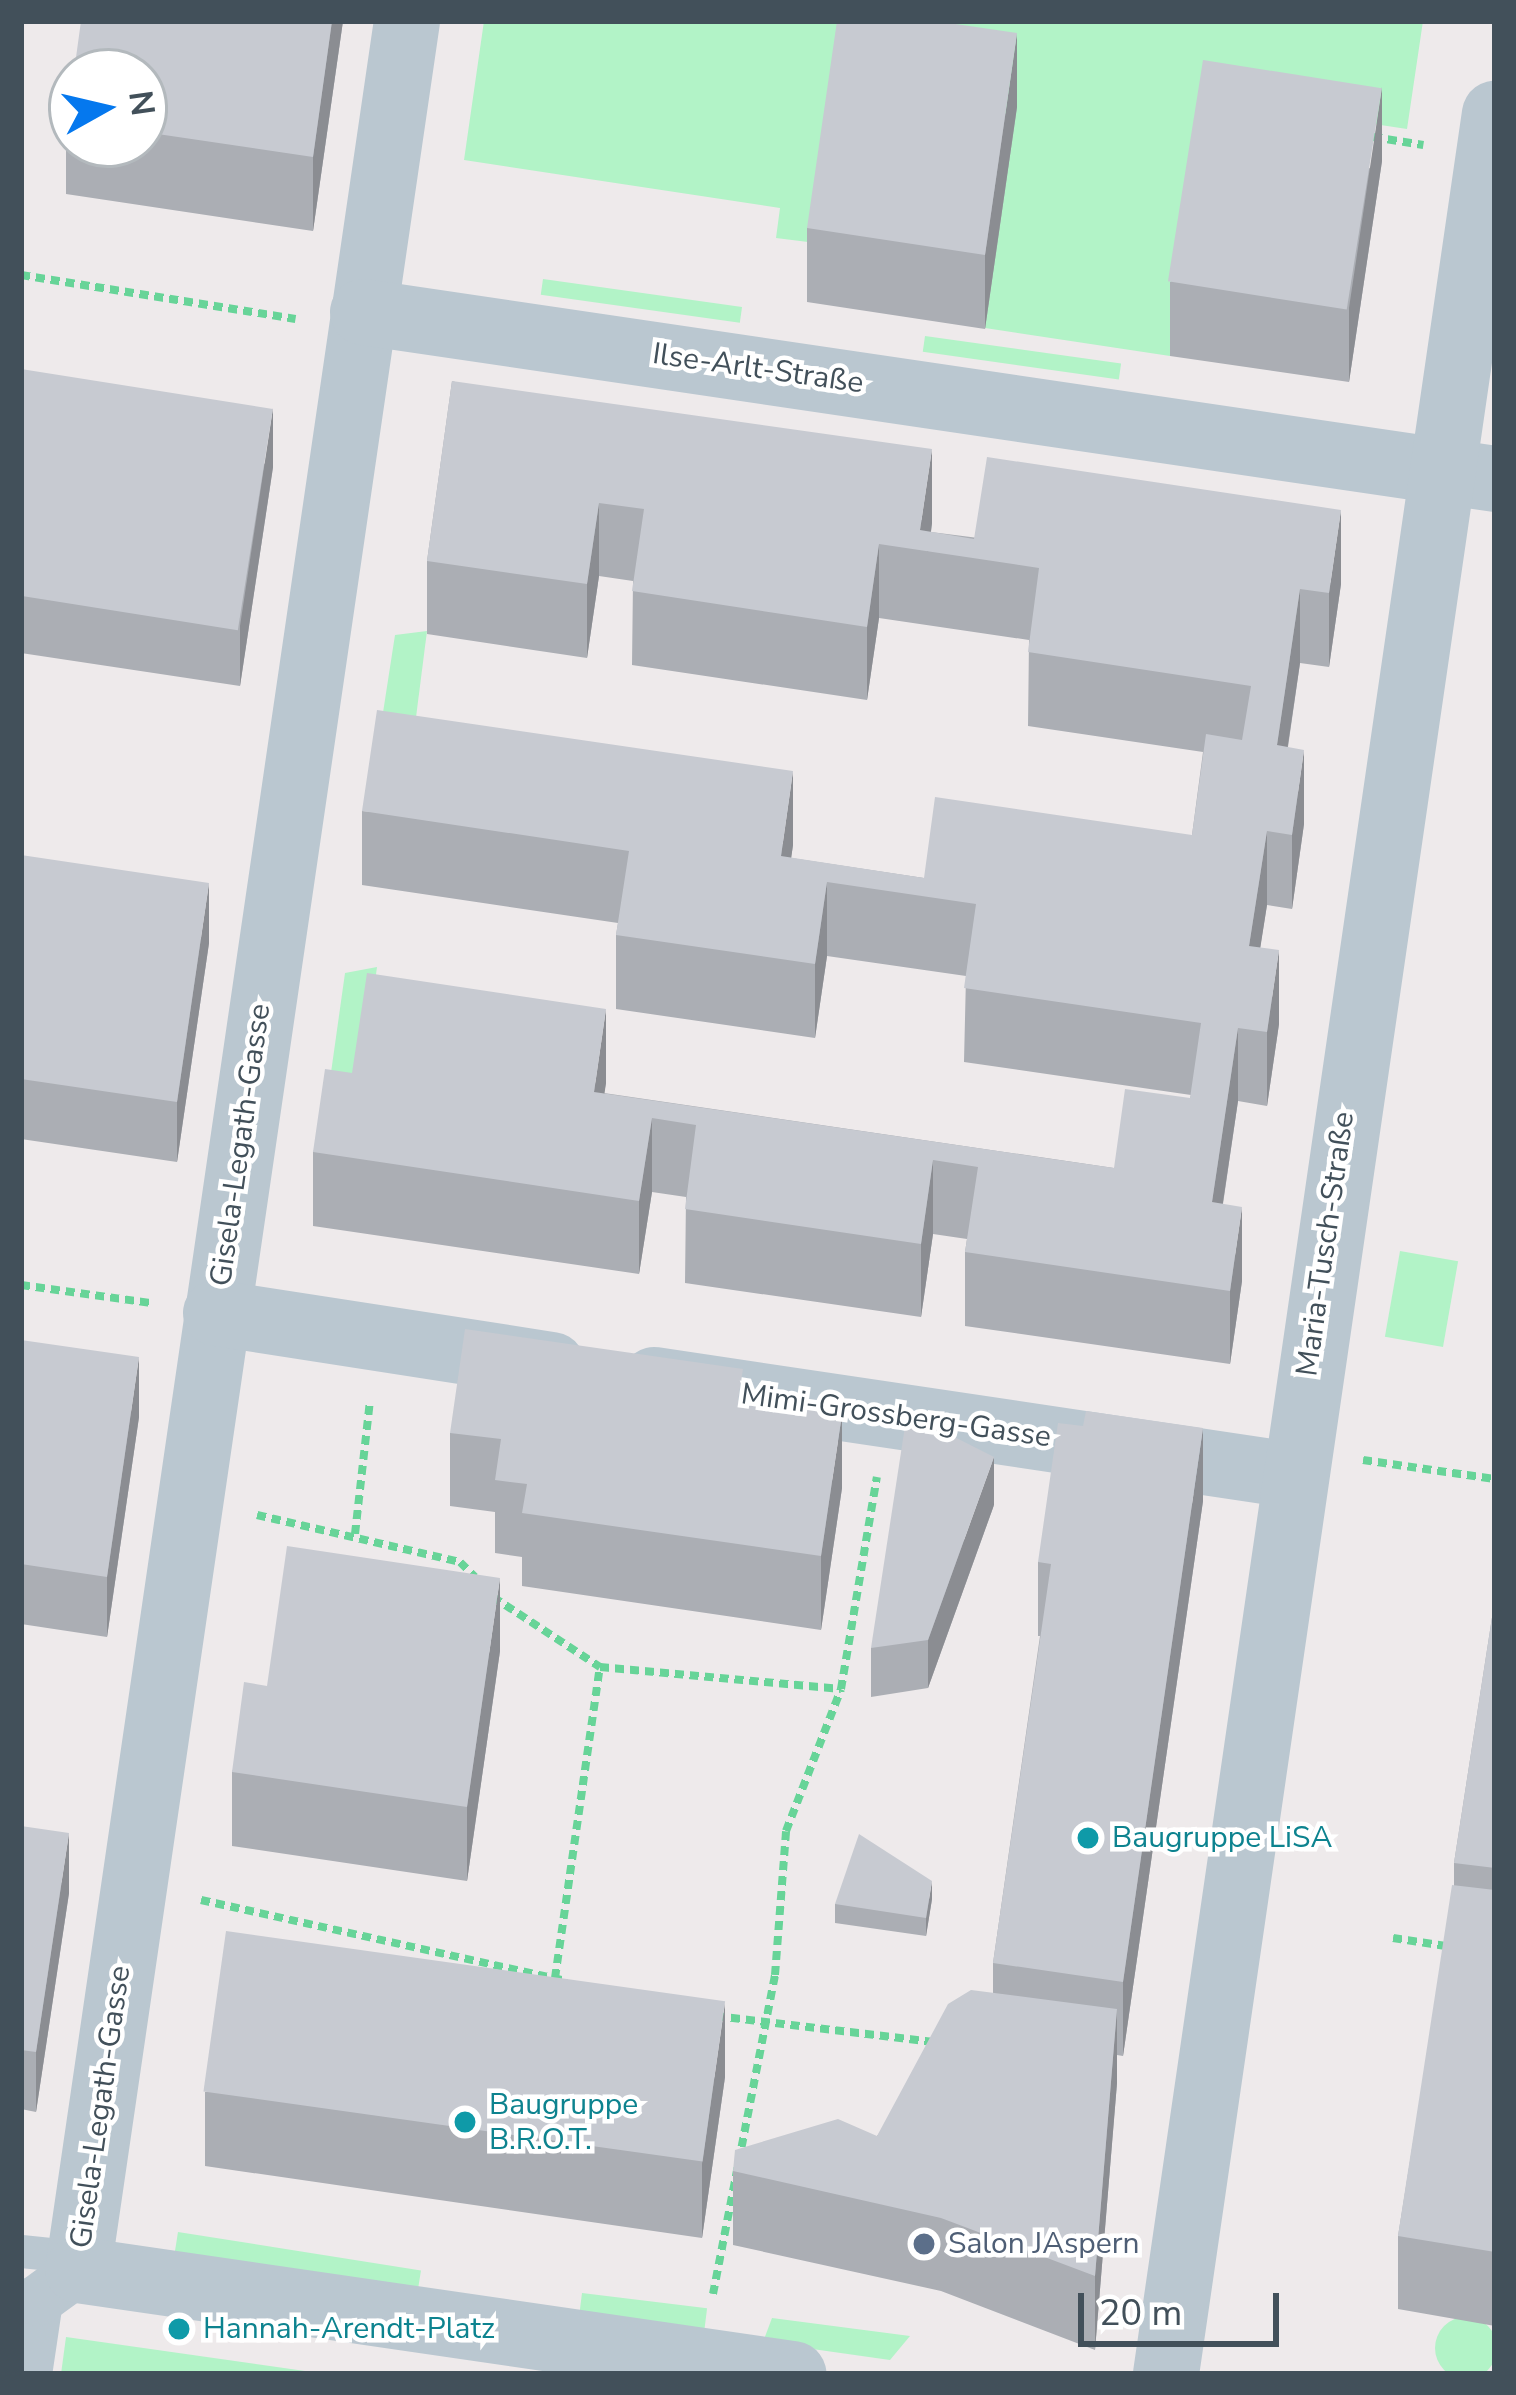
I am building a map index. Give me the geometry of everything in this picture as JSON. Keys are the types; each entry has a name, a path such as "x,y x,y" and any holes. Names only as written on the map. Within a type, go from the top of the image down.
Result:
{"street":[{"name":"Gisela-Legath-Gasse","path":"59,2259 189,1309 364,312 407,21"},
{"name":"Maria-Tusch-Straße","path":"1166,2374 1294,1463 1468,476 1495,114"},
{"name":"Ilse-Arlt-Straße","path":"364,312 1468,476"},
{"name":"Mimi-Grossberg-Gasse","path":"189,1309 1294,1463"},
{"path":"26,2374 37,2300 59,2259 793,2374"}],"path":[{"path":"1348,134 1430,146"},
{"path":"21,275 299,320 364,312"},
{"path":"21,1285 189,1309"},
{"path":"355,1534 373,1376"},
{"path":"1294,1463 1495,1479"},
{"path":"711,2306 760,2026 786,1831 841,1689 878,1468"},
{"path":"257,1516 355,1534 460,1562 512,1616 600,1666 841,1689"},
{"path":"555,1978 600,1666"},
{"path":"198,1899 578,1984"},
{"path":"1393,1938 1477,1951"},
{"path":"692,2010 760,2026 955,2044"}],"green space":[{"path":"484,21 1423,21 1407,129 1208,99 1170,356 985,328 816,243 776,238 780,208 464,160"},
{"path":"543,279 742,307 740,323 541,295"},
{"path":"925,336 1121,364 1119,379 923,352"},
{"path":"427,631 414,733 382,719 395,635"},
{"path":"377,967 357,1115 327,1101 345,973"},
{"path":"1400,1251 1458,1261 1443,1347 1385,1337"},
{"path":"178,2232 421,2270 417,2295 174,2257"},
{"path":"582,2293 707,2308 704,2331 579,2316"},
{"path":"1466,2317 1488,2326 1497,2348 1488,2370 1466,2379 1444,2370 1435,2348 1444,2326"},
{"path":"772,2318 910,2336 890,2360 763,2342"},
{"path":"66,2337 326,2374 61,2374"}],"building":[{"path":"81,21 332,21 313,157 168,136 168,48 77,48"},
{"path":"837,21 935,21 1017,33 985,255 807,228"},
{"path":"1203,60 1382,88 1347,310 1168,281"},
{"path":"21,369 273,409 238,630 21,596"},
{"path":"452,381 932,449 920,530 974,539 987,457 1341,510 1329,593 1300,589 1277,745 1304,750 1292,835 1267,831 1249,946 1279,950 1267,1032 1238,1028 1212,1202 1242,1207 1230,1291 965,1252 978,1167 933,1160 921,1244 685,1209 696,1125 652,1118 639,1201 313,1152 325,1069 352,1073 367,973 606,1009 594,1092 1114,1168 1125,1089 1190,1098 1201,1023 964,988 976,904 827,882 815,964 616,935 629,851 362,811 377,710 793,771 781,856 924,878 935,797 1192,835 1206,734 1242,740 1251,686 1028,652 1039,568 879,544 867,627 632,591 644,509 599,503 587,584 427,561"},
{"path":"21,855 209,883 177,1102 21,1079"},
{"path":"465,1329 743,1369 738,1400 842,1414 821,1556 522,1513 527,1484 495,1480 501,1439 450,1433"},
{"path":"21,1340 139,1357 107,1577 21,1564"},
{"name":"Baugruppe LiSA","path":"1086,1411 1203,1428 1123,1982 993,1963 1051,1564 1038,1562 1058,1423 1083,1426"},
{"path":"907,1413 994,1457 928,1640 871,1648"},
{"path":"287,1546 500,1578 467,1807 232,1772 244,1682 267,1686"},
{"path":"1495,1598 1495,1868 1454,1863"},
{"path":"21,1826 69,1833 36,2052 21,2050"},
{"path":"859,1834 932,1881 926,1918 835,1904"},
{"path":"1452,1885 1495,1890 1495,2252 1398,2236"},
{"path":"226,1931 725,2001 703,2162 203,2091"},
{"path":"971,1990 1117,2009 1095,2276 941,2218 733,2171 735,2150 838,2119 877,2136 948,2004"}],"place":[{"name":"Baugruppe LiSA","path":"1088,1838"},
{"name":"Baugruppe B.R.O.T.","path":"465,2122"},
{"name":"Salon JAspern","path":"924,2244"},
{"name":"Hannah-Arendt-Platz","path":"179,2329"}]}
